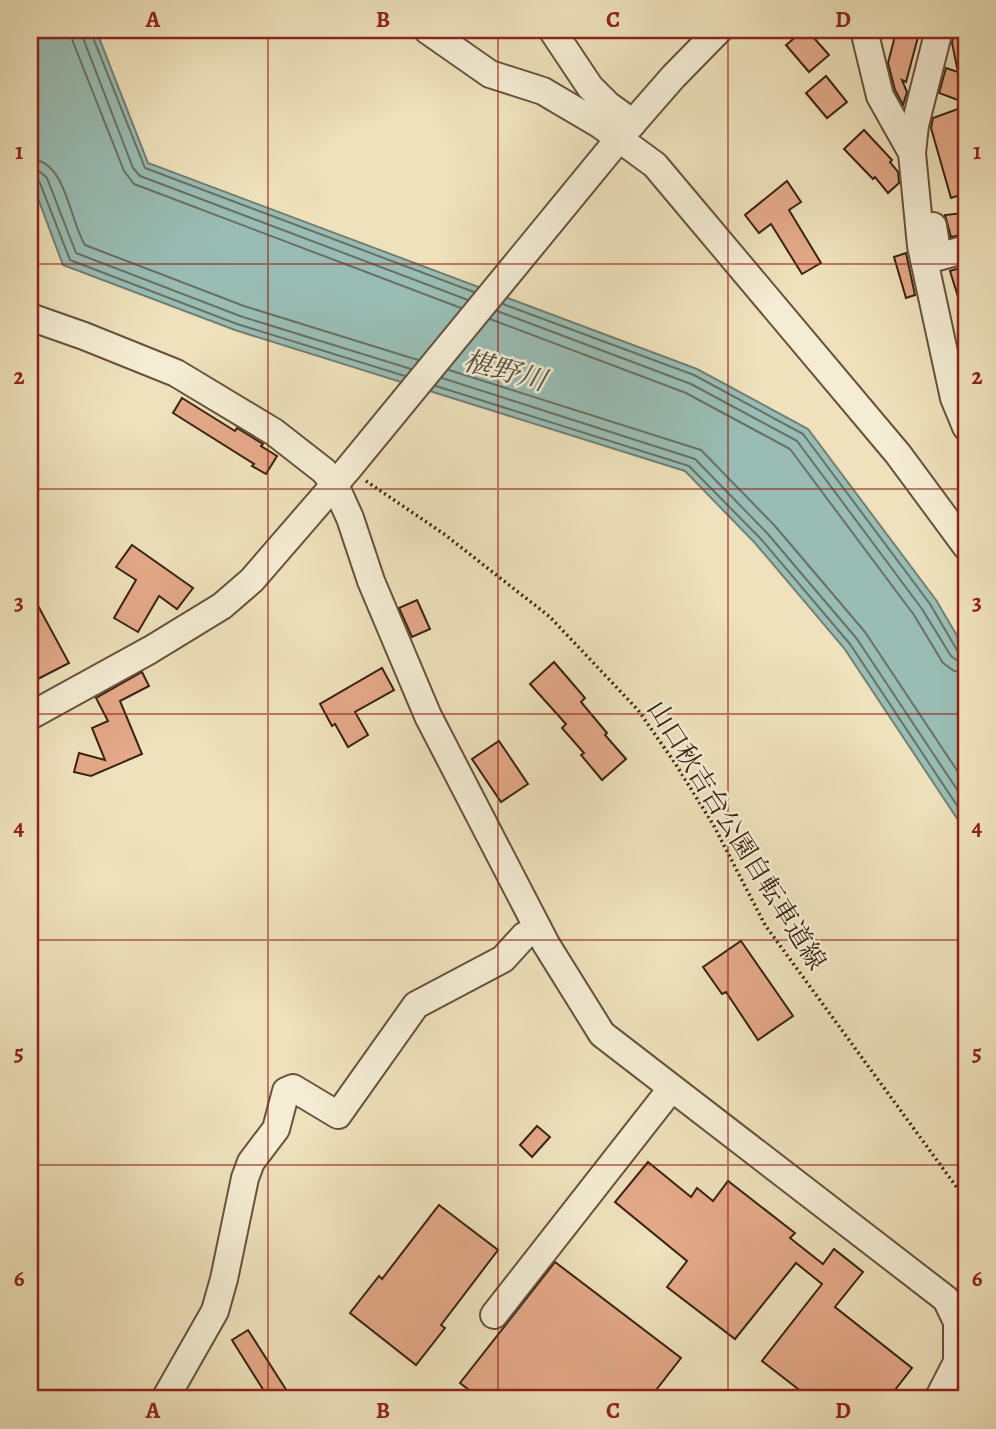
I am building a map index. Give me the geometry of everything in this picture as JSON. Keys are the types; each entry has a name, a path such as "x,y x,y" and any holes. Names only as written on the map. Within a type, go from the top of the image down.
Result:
{"street":[{"path":"427,30 490,74 542,91 599,124 654,165 898,454 966,546"},
{"path":"552,30 590,87 608,105 618,140"},
{"path":"30,716 150,650 222,606 252,580 341,477 618,140 719,30"},
{"path":"864,30 880,96 912,153"},
{"path":"939,30 915,125 912,153 921,246 954,398 966,427"},
{"path":"912,153 922,150 928,166 930,209 948,304"},
{"path":"939,257 966,249"},
{"path":"30,317 176,373 274,432 324,471 341,477"},
{"path":"341,477 350,518 371,581 428,716 542,936 602,1034 946,1298 957,1322 957,1362 938,1399"},
{"path":"165,1399 215,1311 245,1178 251,1162 276,1129 286,1091 293,1088 338,1115 416,1006 503,960 524,936 542,936"},
{"path":"494,1315 671,1089"}],"path":[{"name":"山口秋吉台公園自転車道線","path":"341,477 444,534 550,617 638,710 714,826 765,925 966,1200"}],"water":[{"name":"椹野川","path":"30,30 96,30 148,163 697,369 808,429 936,600 966,651 966,832 844,648 755,543 685,471 235,330 63,265 30,177"}],"building":[{"path":"807,30 829,55 809,72 786,45"},
{"path":"954,30 966,30 966,103 939,93 946,68 958,72 952,43"},
{"path":"896,32 918,37 906,82 902,80 907,92 903,105 895,90 888,63"},
{"path":"826,76 847,102 827,118 806,93"},
{"path":"966,106 966,193 951,198 931,128 933,118"},
{"path":"864,130 892,160 890,162 898,172 899,183 888,193 875,177 873,179 844,149"},
{"path":"787,181 801,202 789,210 821,263 802,274 771,224 759,233 745,215"},
{"path":"963,213 966,234 951,237 945,215"},
{"path":"906,253 915,295 906,298 894,257"},
{"path":"966,266 966,313 963,313 950,271"},
{"path":"182,398 235,431 237,428 277,456 266,474 173,413"},
{"path":"132,545 193,588 177,609 159,596 138,632 114,618 136,580 116,567"},
{"path":"30,591 69,663 30,683"},
{"path":"417,600 430,629 412,637 399,608"},
{"path":"554,662 585,698 581,702 626,759 602,780 581,755 584,753 562,728 566,724 530,684"},
{"path":"382,668 394,690 355,712 368,735 348,747 320,704"},
{"path":"142,672 149,686 120,701 142,754 91,776 74,772 79,753 105,760 92,728 108,721 96,698"},
{"path":"499,741 528,784 501,802 472,759"},
{"path":"741,941 793,1016 758,1040 726,992 722,994 703,967"},
{"path":"537,1126 550,1137 532,1157 520,1145"},
{"path":"648,1162 691,1197 697,1188 713,1201 728,1181 795,1233 790,1238 823,1264 834,1249 863,1272 835,1307 912,1368 888,1399 811,1399 762,1361 822,1284 796,1263 735,1339 667,1287 687,1261 615,1202"},
{"path":"439,1205 498,1250 441,1325 445,1328 416,1365 350,1313 379,1276 382,1279"},
{"path":"555,1262 681,1358 649,1399 481,1399 460,1383"},
{"path":"248,1330 292,1399 269,1399 232,1340"}]}
